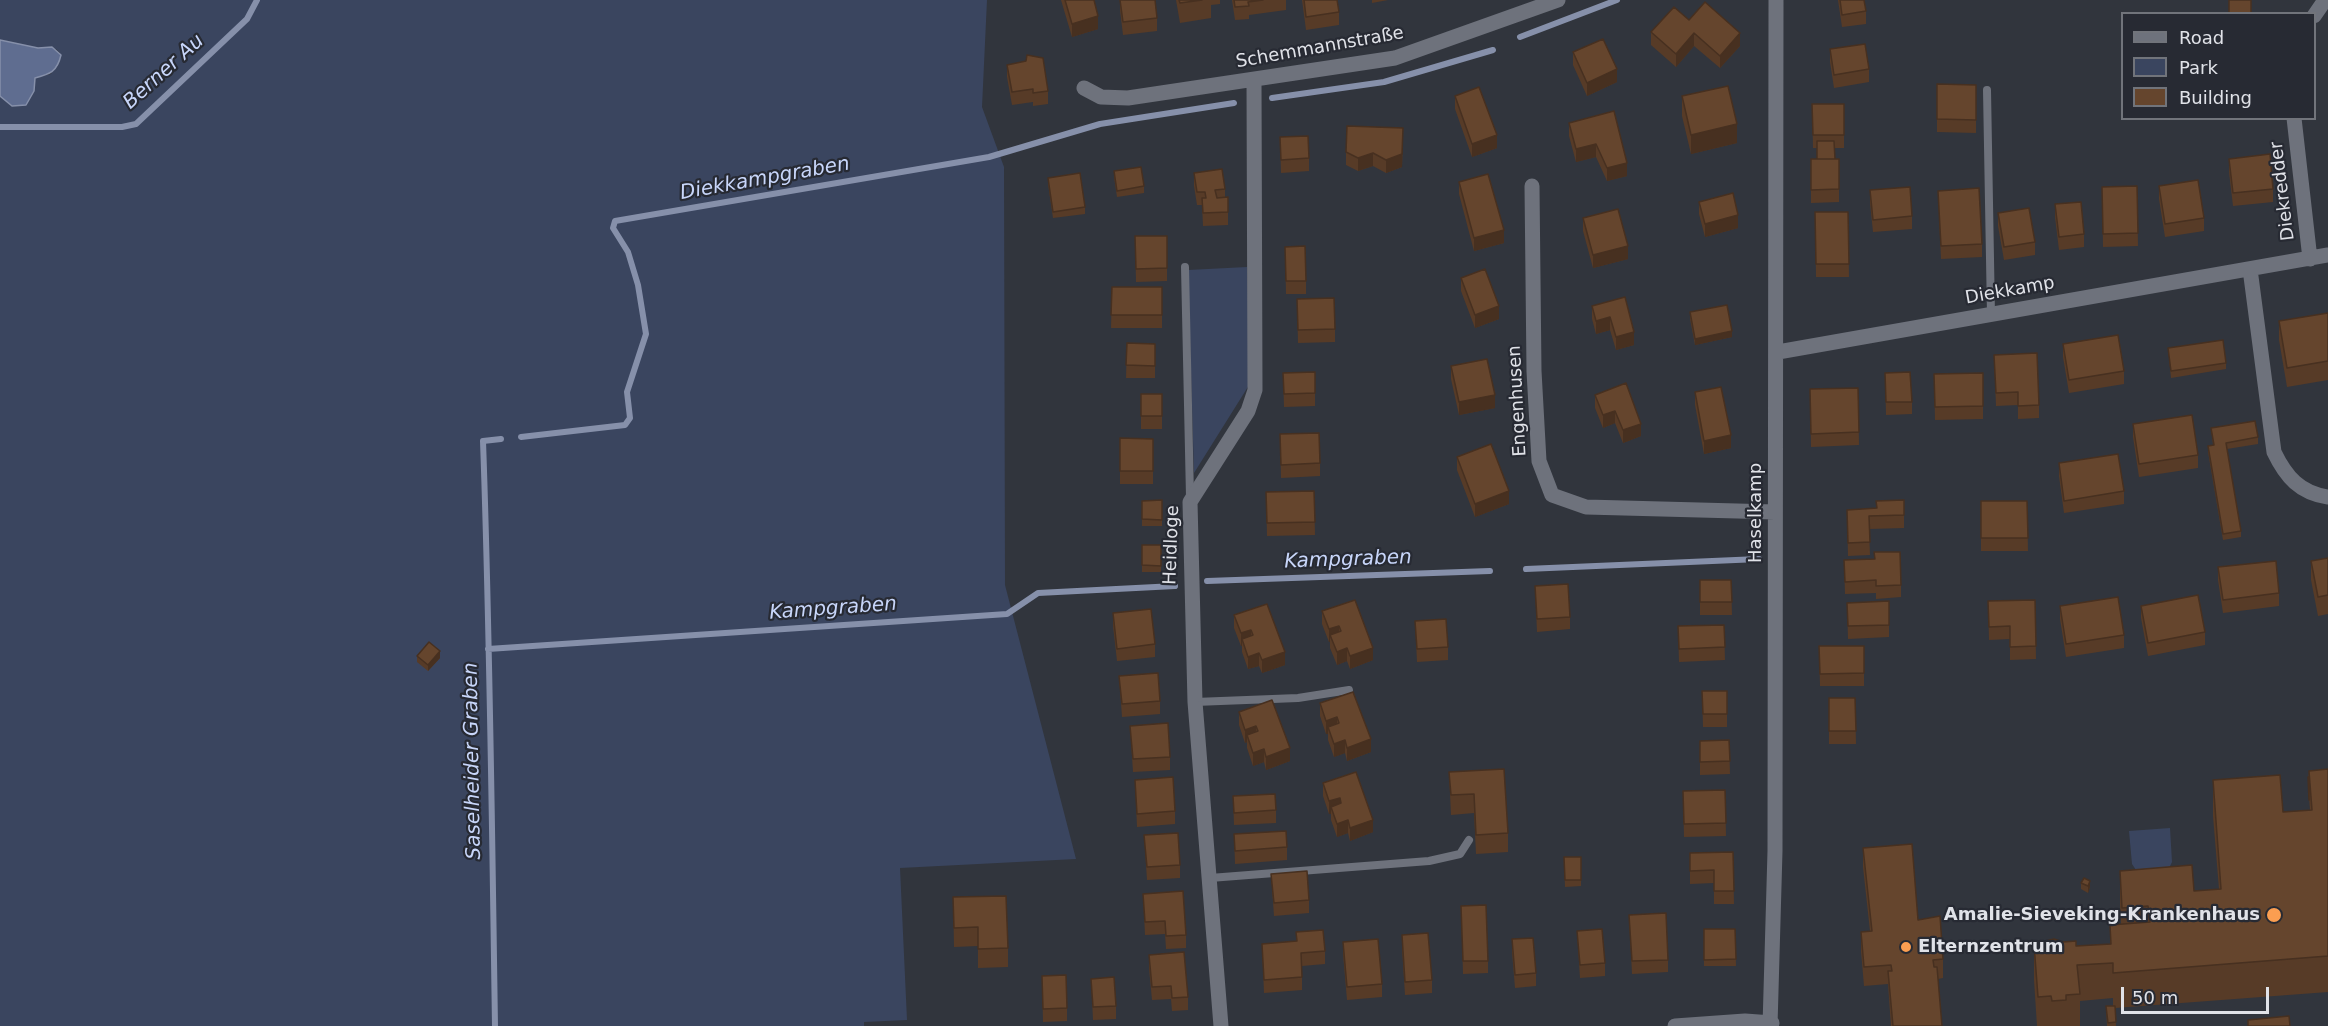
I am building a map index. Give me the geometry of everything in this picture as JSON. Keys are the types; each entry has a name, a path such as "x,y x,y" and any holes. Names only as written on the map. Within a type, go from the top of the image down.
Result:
{"street":[{"name":"Schemmannstraße","path":"1084,88 1101,97 1128,98 1395,58 1558,0"},
{"name":"Haselkamp","path":"1772,1025 1778,352 1776,0"},
{"name":"Heidloge","path":"1221,1026 1195,702 1190,502 1248,411 1255,390 1254,80"},
{"name":"Diekredder","path":"2294,120 2310,258"},
{"name":"Engenhusen","path":"1532,186 1534,372 1539,461 1552,495 1586,507 1775,512"},
{"name":"Diekkamp","path":"1778,352 2328,255"},
{"path":"2250,269 2274,452 2284,473 2300,487 2311,495 2328,497"},
{"path":"1675,1026 1745,1021 1772,1025"}],"lane":[{"path":"1987,90 1991,315"},
{"path":"1185,267 1190,502"},
{"path":"1195,702 1298,698 1349,690"},
{"path":"1210,878 1429,861 1460,854 1469,840"}],"green space":[{"path":"0,0 987,0 982,107 1004,167 1005,585 1076,859 900,868 907,1020 864,1022 864,1026 0,1026 0,96 12,106 34,91 34,78 51,74 60,53 56,49 38,48 0,40"},
{"path":"1247,267 1251,382 1194,473 1188,270"},
{"path":"2170,828 2172,862 2169,868 2136,870 2132,864 2129,831"}],"shaded area":[{"path":"0,40 38,48 52,47 61,55 52,71 35,78 34,91 26,105 12,106 0,96"}],"building":[{"path":"1065,0 1094,0 1098,16 1072,24"},
{"path":"1120,0 1155,0 1157,18 1123,22"},
{"path":"1179,0 1202,0 1180,3"},
{"path":"1234,0 1263,0 1248,2 1249,6 1235,7"},
{"path":"1304,0 1337,0 1339,12 1306,17"},
{"path":"1840,0 1864,0 1866,11 1842,15"},
{"path":"2229,0 2251,0 2251,12 2229,12"},
{"path":"1705,2 1740,33 1720,56 1694,33 1676,54 1651,32 1674,7 1689,20"},
{"path":"1603,39 1617,69 1587,83 1573,52"},
{"path":"1865,44 1869,69 1834,75 1830,49"},
{"path":"1027,55 1043,58 1048,91 1033,93 1033,89 1012,92 1007,65 1026,61"},
{"path":"1937,84 1976,85 1976,120 1937,119"},
{"path":"1728,86 1737,124 1691,135 1682,96"},
{"path":"1479,87 1497,135 1472,144 1455,96"},
{"path":"1812,104 1844,104 1844,135 1813,135"},
{"path":"1614,111 1627,163 1607,168 1596,144 1576,149 1569,123"},
{"path":"1347,126 1403,128 1402,154 1386,160 1373,153 1358,158 1346,152"},
{"path":"1308,136 1309,158 1281,160 1280,137"},
{"path":"1817,141 1834,141 1835,159 1817,159"},
{"path":"2270,154 2273,189 2233,193 2229,159"},
{"path":"1811,159 1839,159 1839,189 1811,190"},
{"path":"1141,167 1144,186 1117,191 1114,171"},
{"path":"1222,169 1225,189 1215,190 1217,198 1228,197 1228,212 1203,213 1202,198 1206,198 1205,192 1197,192 1194,173"},
{"path":"1080,173 1085,207 1053,212 1048,178"},
{"path":"1488,174 1504,230 1474,238 1459,182"},
{"path":"2198,180 2204,218 2165,224 2159,186"},
{"path":"2137,186 2138,233 2103,234 2102,187"},
{"path":"1910,187 1912,216 1873,220 1870,190"},
{"path":"1979,188 1982,244 1941,246 1938,191"},
{"path":"1733,193 1738,215 1705,224 1699,202"},
{"path":"2081,202 2084,234 2059,237 2055,204"},
{"path":"2029,208 2035,242 2004,247 1998,213"},
{"path":"1618,209 1628,246 1593,255 1583,218"},
{"path":"1815,212 1848,212 1849,264 1816,264"},
{"path":"1135,236 1167,236 1167,268 1136,269"},
{"path":"1305,246 1306,281 1286,281 1285,247"},
{"path":"1485,269 1499,306 1475,315 1461,278"},
{"path":"1112,287 1162,287 1162,315 1111,315"},
{"path":"1625,297 1634,332 1616,337 1610,317 1596,321 1592,306"},
{"path":"1334,298 1335,329 1298,330 1297,299"},
{"path":"1727,305 1732,331 1695,339 1690,312"},
{"path":"2328,313 2328,361 2287,368 2279,321"},
{"path":"2118,335 2124,371 2069,380 2063,344"},
{"path":"2223,340 2226,363 2171,371 2168,348"},
{"path":"1127,343 1155,344 1155,366 1126,365"},
{"path":"2037,353 2039,405 2018,406 2018,392 1996,393 1994,355"},
{"path":"1487,359 1495,395 1459,402 1451,366"},
{"path":"1315,372 1315,393 1284,394 1283,373"},
{"path":"1910,372 1912,402 1886,402 1885,373"},
{"path":"1983,373 1983,406 1935,407 1934,374"},
{"path":"1626,383 1641,424 1623,430 1615,411 1603,415 1595,395"},
{"path":"1721,387 1731,435 1704,441 1695,392"},
{"path":"1858,388 1859,432 1811,434 1810,389"},
{"path":"1141,394 1162,394 1162,416 1141,416"},
{"path":"2192,415 2198,455 2139,464 2133,424"},
{"path":"2255,421 2258,437 2226,443 2241,531 2223,534 2208,446 2214,445 2211,428"},
{"path":"1319,433 1320,463 1281,465 1280,434"},
{"path":"1120,438 1153,439 1153,471 1120,471"},
{"path":"1491,444 1509,491 1475,504 1457,457"},
{"path":"2118,454 2124,491 2064,501 2059,463"},
{"path":"1314,491 1315,522 1267,523 1266,492"},
{"path":"1162,500 1162,520 1142,519 1142,501"},
{"path":"1904,500 1904,515 1869,516 1870,542 1848,543 1847,510 1877,508 1876,501"},
{"path":"1981,501 2027,501 2028,538 1981,538"},
{"path":"1142,545 1161,545 1161,566 1142,565"},
{"path":"1874,552 1900,552 1901,585 1876,586 1876,580 1845,582 1844,560 1875,559"},
{"path":"2328,558 2328,595 2318,597 2311,561"},
{"path":"2276,561 2279,593 2223,600 2218,567"},
{"path":"1700,580 1731,580 1732,602 1700,602"},
{"path":"1568,584 1570,617 1537,619 1535,586"},
{"path":"2198,595 2205,632 2148,643 2141,606"},
{"path":"2118,597 2124,635 2066,644 2060,606"},
{"path":"1355,600 1373,648 1350,656 1347,648 1337,652 1330,635 1341,631 1339,626 1329,629 1322,611"},
{"path":"2035,600 2036,646 2010,647 2010,626 1989,627 1988,601"},
{"path":"1889,601 1889,625 1848,626 1847,603"},
{"path":"1267,604 1285,652 1262,660 1259,653 1248,657 1242,639 1253,635 1251,630 1241,633 1234,615"},
{"path":"1151,609 1155,644 1117,649 1113,613"},
{"path":"1446,619 1448,647 1417,649 1415,621"},
{"path":"1724,625 1725,647 1679,649 1678,626"},
{"path":"429,642 440,651 428,665 417,656"},
{"path":"1819,646 1864,646 1864,673 1820,674"},
{"path":"1158,673 1160,701 1122,704 1119,676"},
{"path":"1702,691 1727,691 1727,714 1703,714"},
{"path":"1353,692 1371,739 1347,748 1345,740 1334,744 1328,727 1339,723 1337,717 1326,721 1320,703"},
{"path":"1829,698 1855,698 1856,731 1829,731"},
{"path":"1272,700 1290,748 1266,757 1264,749 1253,753 1247,735 1258,731 1256,726 1245,730 1239,712"},
{"path":"1168,723 1170,757 1133,759 1130,726"},
{"path":"1729,740 1730,761 1700,762 1700,741"},
{"path":"1504,769 1508,833 1476,835 1474,794 1451,795 1449,772"},
{"name":"Amalie-Sieveking-Krankenhaus","path":"2328,769 2328,956 2113,973 2113,963 2077,965 2080,994 2066,995 2066,1000 2052,1001 2051,996 2038,997 2034,944 2054,939 2063,942 2076,941 2076,946 2111,944 2110,925 2150,922 2148,906 2122,908 2120,871 2192,865 2194,891 2221,889 2213,780 2280,775 2283,812 2312,810 2309,771"},
{"path":"1356,772 1373,820 1350,828 1348,820 1337,824 1331,807 1341,803 1340,798 1329,801 1323,783"},
{"path":"1173,777 1175,811 1137,814 1135,780"},
{"path":"1725,790 1726,823 1684,824 1683,791"},
{"path":"1275,794 1276,810 1234,813 1233,796"},
{"path":"1286,831 1287,847 1235,851 1234,834"},
{"path":"1178,833 1180,865 1147,867 1144,835"},
{"name":"Elternzentrum","path":"1912,844 1918,920 1940,916 1943,959 1933,960 1934,967 1937,967 1942,1026 1893,1026 1888,971 1892,971 1891,965 1864,967 1861,932 1872,931 1863,848"},
{"path":"1733,852 1734,891 1714,891 1714,870 1690,871 1690,853"},
{"path":"1564,857 1581,857 1581,880 1565,880"},
{"path":"1307,871 1309,900 1274,903 1271,874"},
{"path":"2084,878 2090,881 2088,886 2081,883"},
{"path":"1183,891 1186,935 1166,936 1165,921 1145,922 1143,894"},
{"path":"1006,896 1008,948 978,949 978,927 954,928 953,897"},
{"path":"1486,905 1488,961 1463,961 1461,906"},
{"path":"1666,913 1668,960 1632,961 1629,915"},
{"path":"1602,929 1605,963 1580,965 1577,931"},
{"path":"1704,929 1735,929 1736,959 1704,960"},
{"path":"1323,930 1325,951 1301,953 1302,977 1264,980 1262,944 1297,941 1296,932"},
{"path":"1428,933 1432,980 1405,982 1402,935"},
{"path":"1533,938 1536,973 1515,975 1512,939"},
{"path":"1378,939 1382,984 1347,987 1343,942"},
{"path":"1184,952 1188,997 1172,998 1171,986 1152,987 1149,955"},
{"path":"1066,975 1067,1008 1043,1009 1042,976"},
{"path":"1114,977 1116,1006 1093,1007 1091,979"},
{"path":"2106,1006 2115,1006 2116,1022 2108,1023"},
{"path":"2289,1016 2290,1026 2248,1026 2248,1020"}],"waterway":[{"name":"Berner Au","path":"0,127 122,127 136,124 247,19 257,0"},
{"name":"Diekkampgraben","path":"1520,37 1617,0"},
{"name":"Diekkampgraben","path":"1272,98 1384,82 1493,50"},
{"name":"Diekkampgraben","path":"521,437 625,425 630,418 627,392 646,334 638,285 628,252 613,228 615,221 989,157 1100,124 1234,103"},
{"name":"Saselheider Graben","path":"495,1026 483,441 501,439"},
{"name":"Kampgraben","path":"1526,569 1759,559"},
{"name":"Kampgraben","path":"1207,581 1490,571"},
{"name":"Kampgraben","path":"488,649 1007,614 1038,593 1175,586"}],"place":[{"name":"Amalie-Sieveking-Krankenhaus","path":"2274,915"},
{"name":"Elternzentrum","path":"1906,947"}]}
